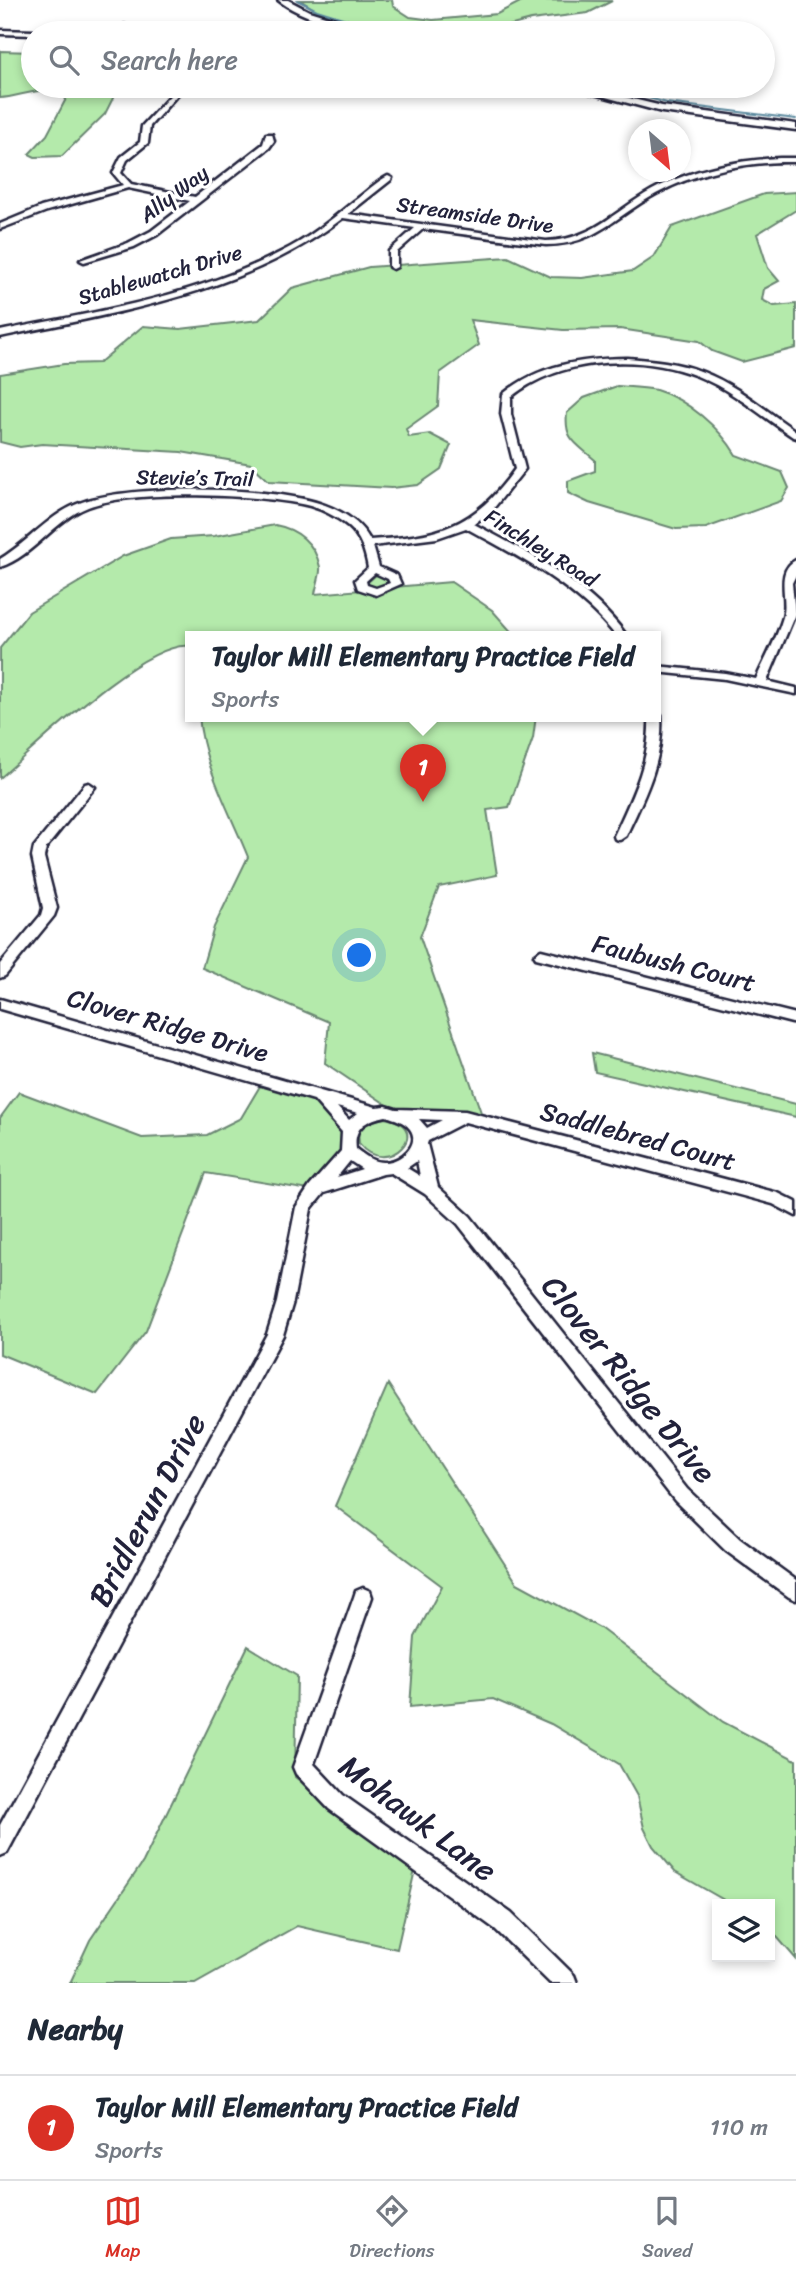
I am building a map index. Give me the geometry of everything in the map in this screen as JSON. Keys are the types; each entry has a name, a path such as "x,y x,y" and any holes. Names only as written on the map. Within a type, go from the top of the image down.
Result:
{"main road":[{"path":"282,0 306,13 334,21"},
{"path":"614,98 640,105 796,127"}],"street":[{"path":"0,32 21,33"},
{"path":"128,186 117,173 118,166 144,143 146,126 171,98"},
{"name":"Ally Way","path":"84,260 145,239 266,146 270,141 269,136"},
{"name":"Streamside Drive","path":"340,215 546,243 574,242 592,236 648,195 664,187 738,164 796,160"},
{"name":"Stablewatch Drive","path":"0,334 134,304 221,280 284,254 388,178"},
{"path":"0,227 44,209 128,186 195,200"},
{"path":"393,267 393,251 423,225"},
{"path":"374,569 368,543 416,539 467,524 496,504 520,469 506,414 506,396 518,384 535,374 605,362 668,366 699,374 722,386 796,435"},
{"name":"Stevie’s Trail","path":"0,564 22,551 51,522 69,511 104,499 138,494 303,502 324,508 350,522 368,543"},
{"name":"Finchley Road","path":"467,524 573,586 593,603 618,631"},
{"path":"760,684 790,614 787,583 796,563"},
{"path":"661,669 695,672 796,691"},
{"path":"620,835 647,773 653,753 655,722"},
{"path":"0,974 47,916 50,908 38,857 40,847 89,787"},
{"name":"Faubush Court","path":"541,955 796,1019"},
{"name":"Clover Ridge Drive","path":"0,1004 320,1098 373,1112 399,1113"},
{"path":"320,1098 348,1129"},
{"path":"349,1152 345,1138 348,1129 356,1121 373,1112"},
{"path":"399,1113 418,1126 431,1190"},
{"name":"Saddlebred Court","path":"399,1113 464,1116 778,1199 796,1210"},
{"path":"315,1191 406,1163 422,1142 464,1116"},
{"name":"Clover Ridge Drive","path":"349,1152 356,1160 387,1168 431,1190 464,1220 681,1495 733,1545 796,1591"},
{"name":"Bridlerun Drive","path":"0,1846 275,1335 285,1302 304,1207 349,1152"},
{"name":"Mohawk Lane","path":"363,1597 303,1768 335,1802 365,1825 410,1853 503,1921 566,1983"}],"green space":[{"path":"300,0 392,0 393,6 410,17 433,20 497,14 524,0 612,1 588,13 527,21 351,21 319,12"},
{"path":"0,51 21,52 21,94 0,98"},
{"path":"66,98 113,98 105,114 62,156 35,157 29,154 47,135"},
{"path":"796,192 796,210 757,234 768,268 779,281 764,289 762,300 774,306 796,304 796,348 742,362 712,351 699,341 620,329 563,330 470,320 479,345 440,373 438,406 406,429 409,437 430,434 451,445 441,469 418,485 391,488 269,481 251,464 181,452 42,444 20,447 0,442 0,374 64,364 99,363 143,326 180,329 259,320 292,288 369,267 508,257 551,277 582,278 633,271 654,257 672,227 764,194"},
{"path":"617,386 656,390 691,407 712,425 736,455 782,472 789,488 781,501 706,528 676,529 589,503 568,493 568,481 595,471 595,460 577,445 570,435 567,429 567,413 584,398"},
{"path":"275,525 291,530 304,538 318,558 320,570 315,594 374,589 367,583 377,574 388,581 382,588 451,582 492,610 511,631 185,631 185,647 170,649 146,660 119,677 91,698 0,778 0,648 29,612 123,556 171,539 214,536"},
{"path":"200,722 535,722 533,738 509,807 487,810 497,875 439,887 420,937 484,1121 399,1113 325,1063 329,1022 202,968 214,927 248,857 218,788"},
{"path":"592,1053 796,1104 796,1117 595,1072"},
{"path":"263,1081 320,1098 348,1129 349,1152 315,1191 206,1173 146,1331 97,1394 0,1354 0,1118 19,1092 142,1138 207,1135 241,1118"},
{"path":"384,1118 399,1123 406,1130 407,1139 402,1148 393,1154 370,1154 359,1144 358,1132 368,1122"},
{"path":"388,1384 517,1583 600,1628 723,1722 796,1760 796,1959 775,1935 775,1899 722,1899 675,1872 653,1846 644,1828 637,1796 619,1764 551,1724 493,1699 410,1707 415,1637 442,1586 335,1506"},
{"path":"248,1646 297,1676 295,1777 415,1870 397,1949 297,1926 195,1983 70,1983 90,1940 143,1862"}],"waterway":[{"path":"297,0 317,10 352,21"},
{"path":"649,98 667,103 796,119"}],"place":[{"name":"Taylor Mill Elementary Practice Field","path":"423,802"}]}
